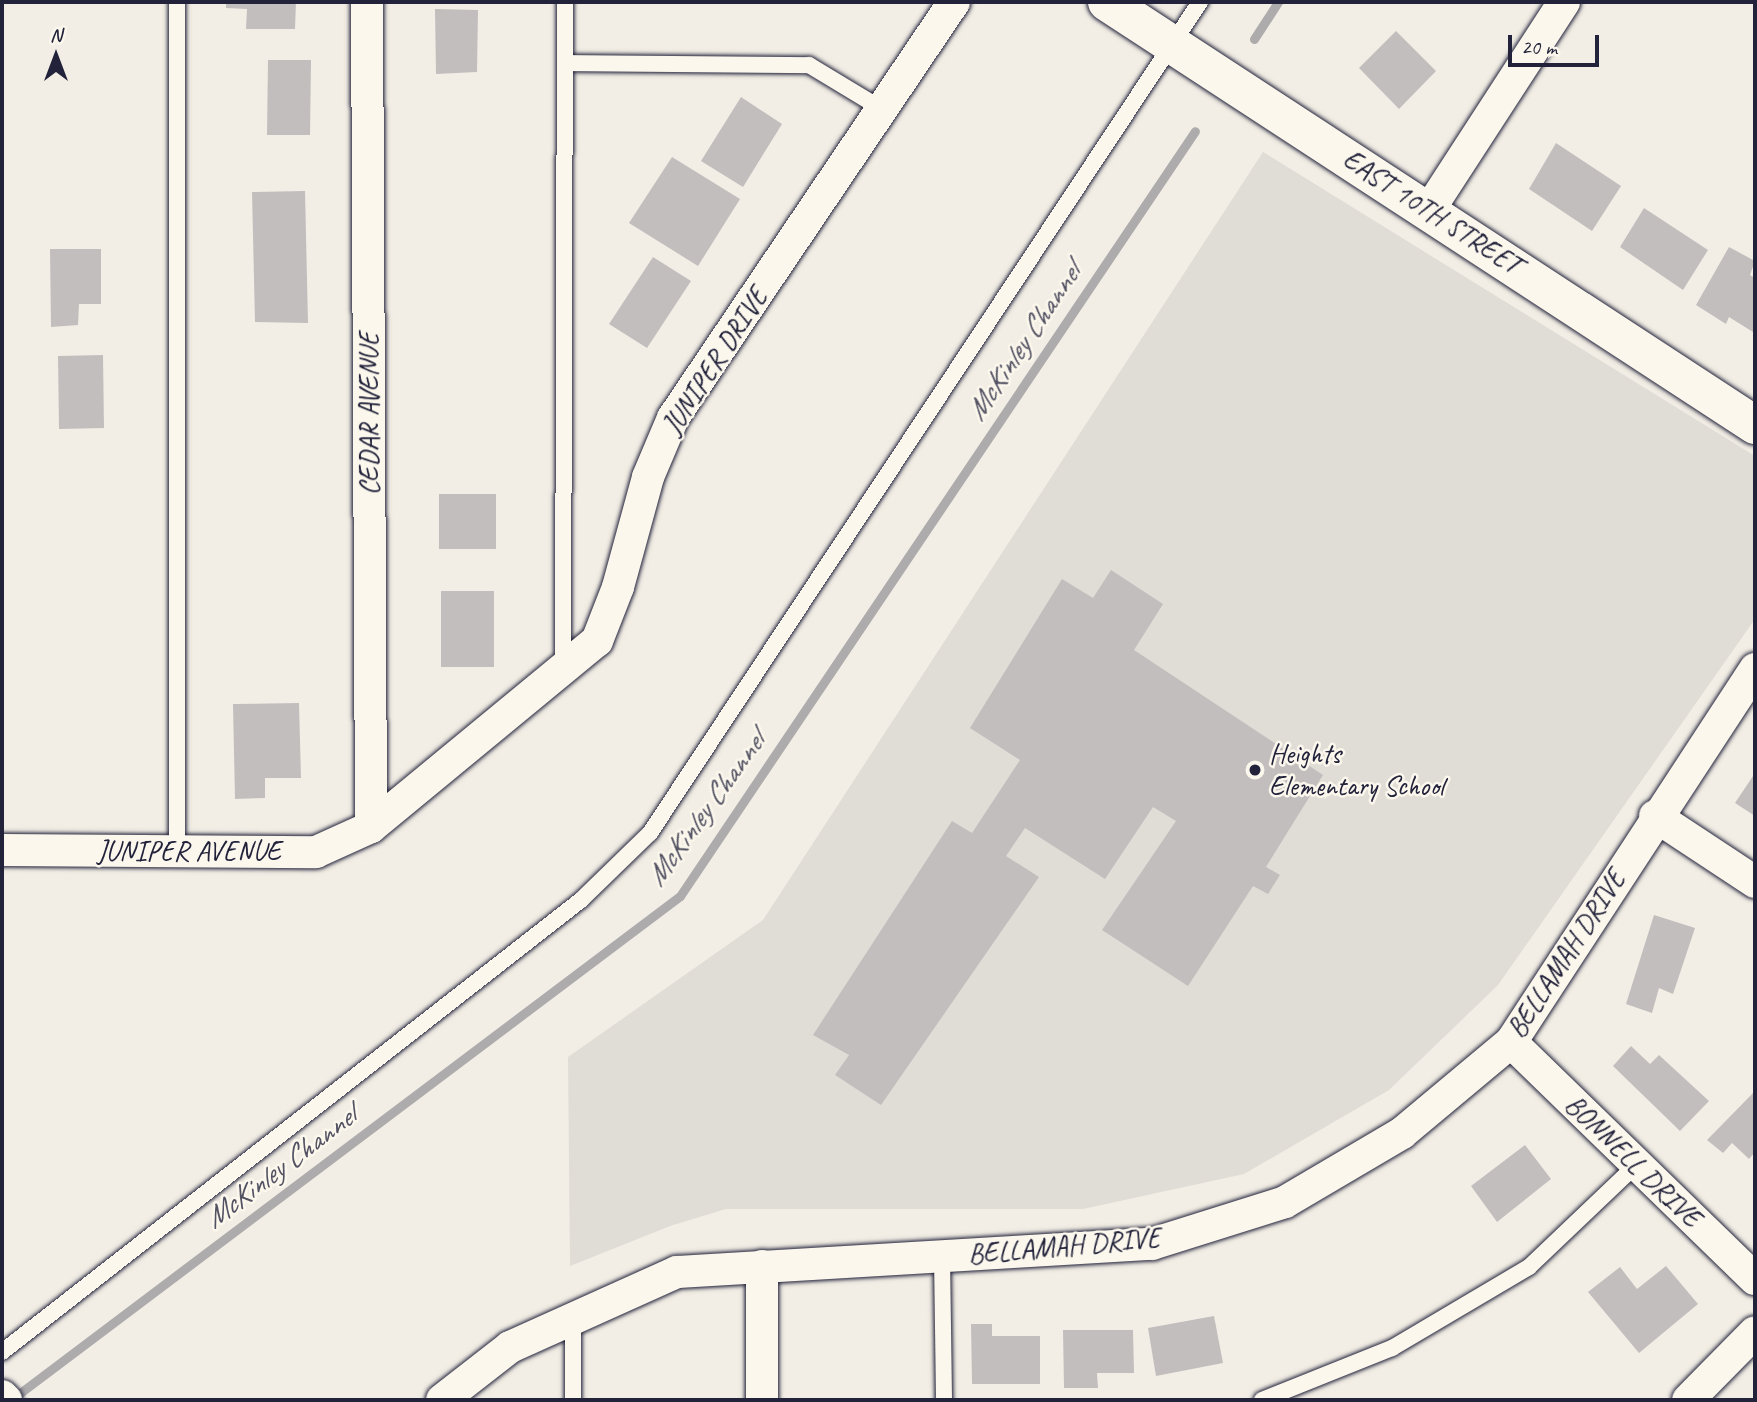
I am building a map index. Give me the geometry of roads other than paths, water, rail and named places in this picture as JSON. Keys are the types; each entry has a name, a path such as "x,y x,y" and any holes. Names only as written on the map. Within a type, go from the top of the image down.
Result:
{"main road":[{"name":"EAST 10TH STREET","path":"1107,2 1429,209 1755,425"}],"street":[{"name":"CEDAR AVENUE","path":"367,2 371,827"},
{"name":"JUNIPER DRIVE","path":"371,827 597,642 618,587 648,477 673,418 954,2"},
{"path":"1429,209 1564,2"},
{"name":"BELLAMAH DRIVE","path":"442,1400 510,1347 677,1272 1152,1244 1285,1202 1402,1133 1511,1042 1655,817 1755,668"},
{"path":"1655,817 1755,882"},
{"name":"JUNIPER AVENUE","path":"2,850 316,852 371,827"},
{"name":"BONNELL DRIVE","path":"1511,1042 1755,1279"},
{"path":"762,1266 762,1400"},
{"path":"1688,1400 1755,1332"},
{"path":"2,1396 6,1400"}],"lane":[{"path":"177,2 177,851"},
{"path":"563,670 565,2"},
{"path":"2,1352 581,900 650,833 1200,2"},
{"path":"565,62 809,65 882,109"},
{"path":"1262,1400 1392,1348 1529,1267 1637,1164"},
{"path":"942,1256 944,1400"},
{"path":"573,1319 573,1400"}],"waterway":[{"name":"McKinley Channel","path":"1254,39 1278,2"},
{"name":"McKinley Channel","path":"12,1399 680,896 1195,131"}],"place":[{"name":"Heights Elementary School","path":"1255,770"}]}
